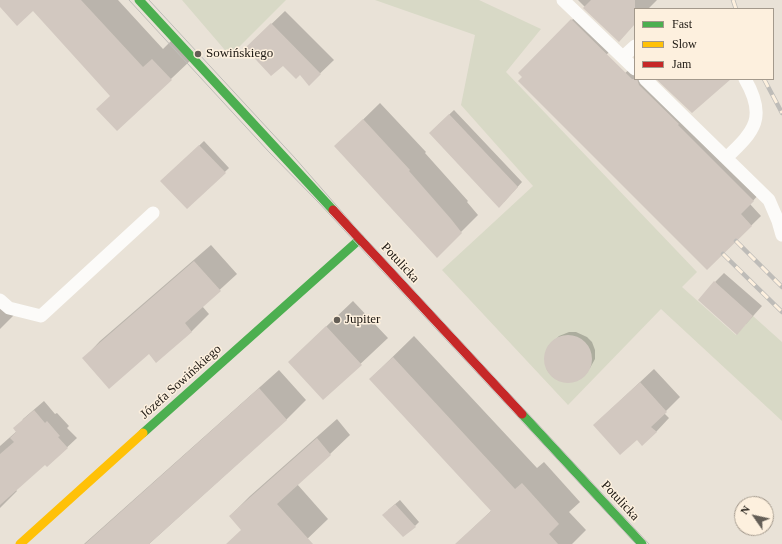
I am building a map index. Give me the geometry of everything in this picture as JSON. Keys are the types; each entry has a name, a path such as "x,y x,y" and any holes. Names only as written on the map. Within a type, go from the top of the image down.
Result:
{"street":[{"name":"Potulicka","path":"139,0 642,544"},
{"name":"Józefa Sowińskiego","path":"20,544 360,239"}],"lane":[{"path":"563,0 634,68"},
{"path":"623,57 634,47"},
{"path":"646,80 769,200 782,235"},
{"path":"726,158 743,143 752,129 758,111 751,88 746,80"},
{"path":"0,300 9,308 41,316 153,213"}],"green space":[{"path":"182,0 286,0 230,56"},
{"path":"375,0 479,0 541,29 506,72 697,272 682,287 736,335 753,316 782,342 782,421 661,309 568,405 442,270 533,186 461,105 475,35"}],"building":[{"path":"0,0 81,0 143,67 152,59 172,80 117,131 96,109 110,96 33,11 17,26 0,7"},
{"path":"591,0 635,0 634,25 619,42 583,8"},
{"path":"571,19 632,79 637,80 639,85 754,201 741,214 752,226 707,270 518,81 522,77 518,73"},
{"path":"271,23 321,74 309,86 300,75 296,79 283,66 271,76 245,48"},
{"path":"657,80 730,80 692,113"},
{"path":"449,114 518,187 499,208 429,133"},
{"path":"363,119 410,170 409,171 462,233 437,258 334,146"},
{"path":"199,145 226,173 187,209 160,181"},
{"path":"194,261 221,291 185,323 192,332 156,363 149,354 109,389 82,358"},
{"path":"714,281 753,316 737,335 698,300"},
{"path":"326,326 362,365 323,400 288,362"},
{"path":"568,335 577,337 585,342 590,350 592,359 590,368 585,376 577,381 568,383 559,381 551,376 546,368 544,359 546,350 551,342 559,337"},
{"path":"393,357 515,489 522,483 559,524 549,534 558,544 455,544 491,511 369,379"},
{"path":"640,382 667,412 651,427 657,432 642,446 637,440 620,455 593,425"},
{"path":"259,388 287,420 149,544 85,544"},
{"path":"34,410 45,423 47,421 68,448 47,467 45,465 0,505 0,454 14,442 10,438 16,432 13,428"},
{"path":"317,438 331,455 277,504 313,544 226,544 241,530 229,516"},
{"path":"395,504 416,527 403,537 382,515"}],"tram line":[{"path":"129,0 269,152 318,202 636,544"},
{"path":"149,0 295,158 356,228 649,544"}],"railway":[{"path":"733,0 736,8"},
{"path":"765,80 782,113"},
{"path":"736,241 782,287"},
{"path":"723,254 782,312"}],"traffic: fast":[{"path":"139,0 333,210"},
{"path":"143,433 360,239"},
{"path":"522,414 642,544"}],"traffic: slow":[{"path":"20,544 143,433"}],"traffic: jam":[{"path":"333,210 522,414"}],"place":[{"name":"Sowińskiego","path":"198,54"},
{"name":"Jupiter","path":"337,320"}]}
